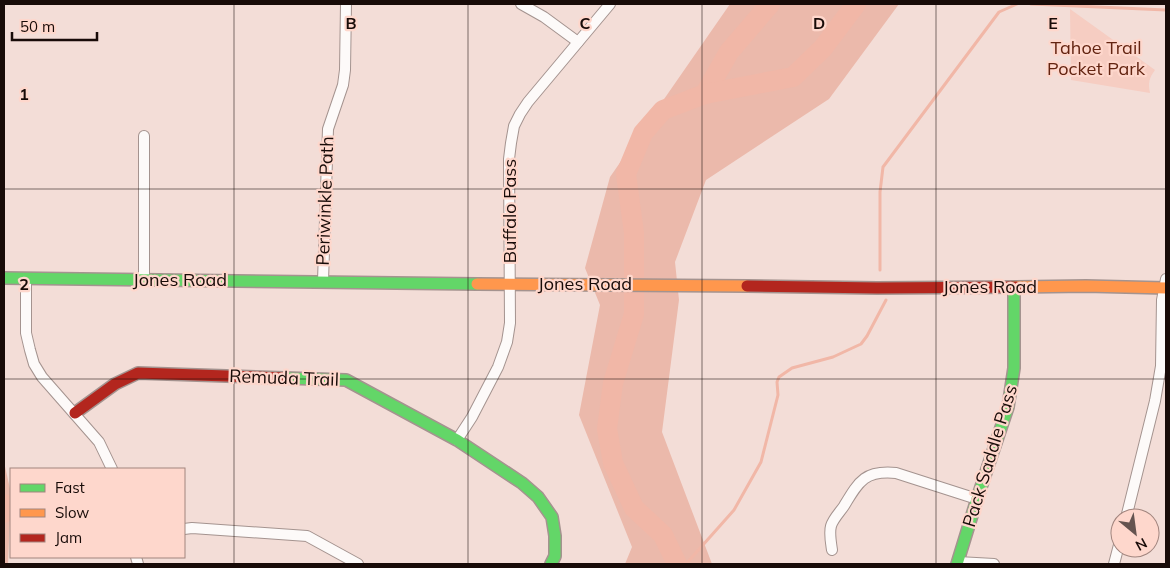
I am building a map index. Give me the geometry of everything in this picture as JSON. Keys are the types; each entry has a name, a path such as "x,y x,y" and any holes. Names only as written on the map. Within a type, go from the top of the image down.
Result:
{"street":[{"name":"Periwinkle Path","path":"322,281 328,129 343,85 346,70 346,4"},
{"path":"521,4 544,17 578,42"},
{"name":"Buffalo Pass","path":"457,440 472,417 498,367 507,342 510,323 510,159 514,126 528,102 610,4"},
{"path":"144,136 144,280"},
{"name":"Jones Road","path":"4,278 877,288 1166,285"},
{"path":"26,279 26,333 34,364 42,377 99,442 112,468"},
{"path":"1128,508 1155,401 1161,366 1162,300 1166,285"},
{"name":"Pack Saddle Pass","path":"957,563 1008,407 1014,368 1014,287"},
{"name":"Remuda Trail","path":"75,413 115,384 138,374 346,380 457,440 522,483 538,497 552,516 555,556 551,564"},
{"path":"832,550 831,527 853,490 861,480 872,474 896,473 977,499"},
{"path":"185,529 307,536 358,564"},
{"path":"957,563 994,564"}],"green space":[{"name":"Tahoe Trail Pocket Park","path":"1070,9 1155,70 1151,76 1150,93 1071,80"}],"shaded area":[{"path":"730,4 899,4 829,99 706,180 675,262 679,300 662,432 712,564 625,564 632,547 579,415 600,305 585,268 610,177"},
{"path":"4,462 10,489 10,517 8,564 4,564"}],"waterway":[{"path":"705,94 729,52 770,4"},
{"path":"677,564 663,535 634,508 613,463 607,429 613,383 634,314 634,233 626,174 643,133 663,110 705,94 793,77 823,48 856,4"},
{"path":"880,270 880,192 883,167 999,12 1017,4"},
{"path":"1031,4 1166,10"},
{"path":"686,564 734,510 761,462 778,395 777,382 779,377 792,368 833,357 861,344 886,300"},
{"path":"4,504 4,513"}],"traffic: fast":[{"path":"4,278 477,284"},
{"path":"957,564 1008,407 1014,368 1014,287"},
{"path":"285,378 346,380 457,440 522,483 538,497 552,517 555,536 555,556 551,564"}],"traffic: slow":[{"path":"477,284 747,286"},
{"path":"1016,287 1166,288"}],"traffic: jam":[{"path":"747,286 877,288 1016,287"},
{"path":"75,413 115,384 138,373 285,378"}]}
